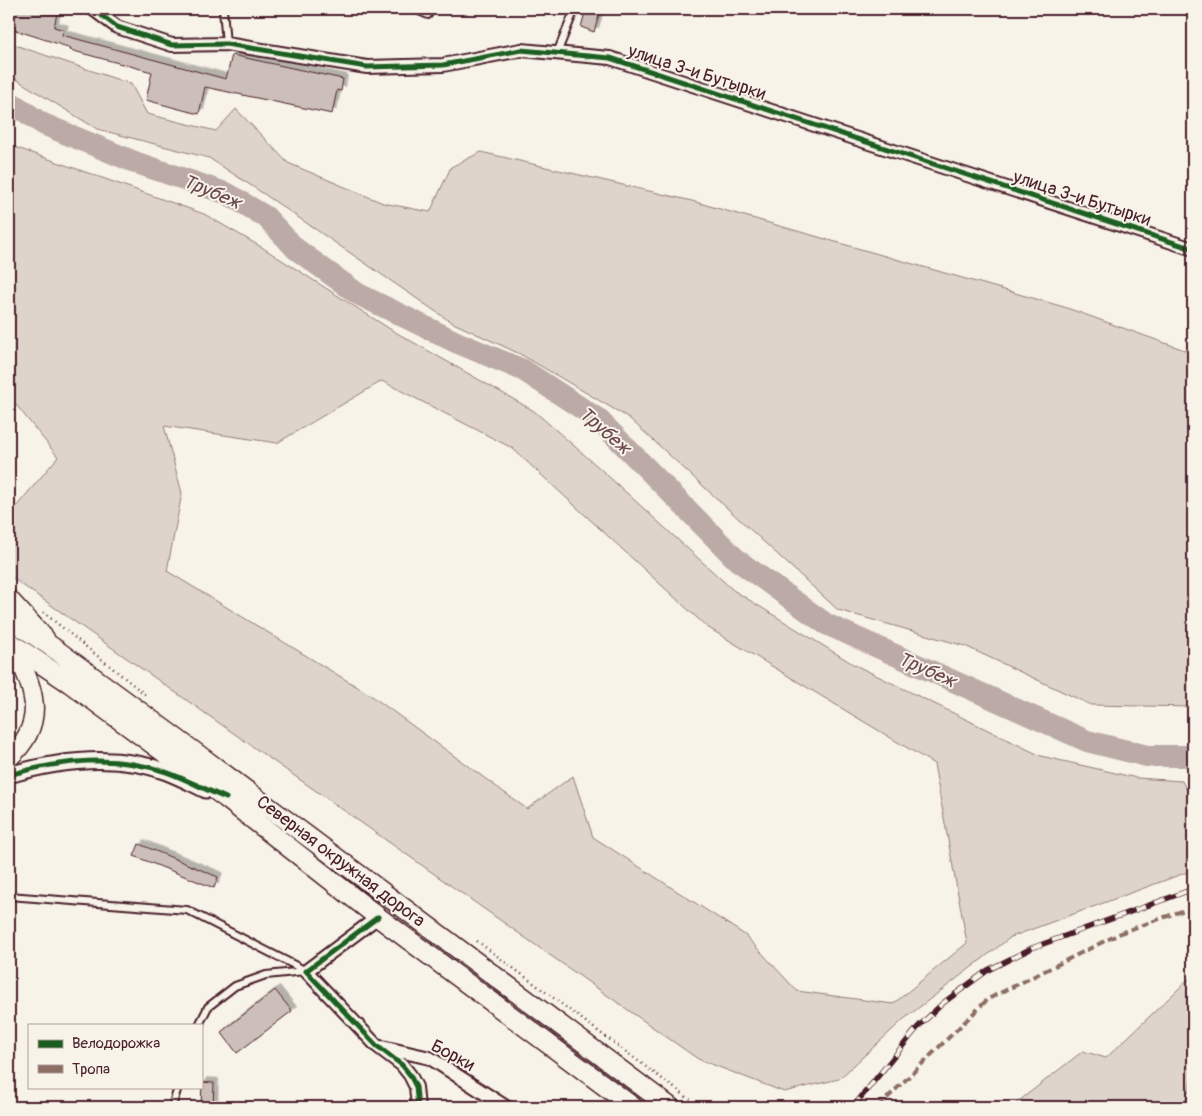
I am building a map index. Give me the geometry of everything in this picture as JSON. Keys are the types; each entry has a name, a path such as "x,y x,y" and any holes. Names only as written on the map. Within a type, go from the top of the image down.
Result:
{"main road":[{"path":"9,599 55,649"},
{"name":"Северная окружная дорога","path":"9,618 55,649 670,1107"},
{"path":"9,758 26,738 33,722 34,705 32,688 27,673 10,642"},
{"name":"Северная окружная дорога","path":"10,642 70,683 226,798 378,917 633,1107"}],"street":[{"name":"улица 3-и Бутырки","path":"93,9 117,27 172,45 226,44 368,67 443,65 521,50 610,58 1193,249"},
{"path":"9,775 63,762 93,760 128,763 166,772 226,798"},
{"path":"378,917 306,970 377,1046 410,1075 416,1088 418,1107"},
{"name":"Борки","path":"377,1046 430,1058 506,1107"}],"lane":[{"path":"223,9 226,44"},
{"path":"414,9 428,15 432,9"},
{"path":"557,53 575,9"},
{"path":"9,896 187,910 306,970"},
{"path":"200,1024 208,1007 235,986 266,975 306,970"},
{"path":"172,1107 178,1088"}],"path":[{"path":"39,609 151,700"},
{"path":"469,936 700,1107"}],"shaded area":[{"path":"9,43 131,84 147,114 216,131 236,109 288,163 383,203 430,212 451,167 481,152 692,201 1064,307 1193,353 1193,707 1091,705 965,646 838,610 629,418 520,354 451,322 209,158 97,129 9,75"},
{"path":"9,145 204,214 263,248 390,329 534,411 733,590 853,664 1041,756 1137,778 1182,781 1193,802 1193,870 1011,937 904,1019 839,1079 784,1092 698,1059 11,577 9,515 58,457 9,396","holes":["382,381 512,448 707,627 934,764 967,943 893,1004 797,991 745,935 593,837 573,776 527,809 369,694 167,571 182,493 164,426 277,443"]},
{"path":"1193,975 1193,1074 1184,1107 1011,1107 1083,1051 1106,1058"}],"building":[{"path":"9,9 58,9 54,27 64,30 62,35 226,79 232,55 343,79 341,91 337,90 332,114 205,87 199,114 146,100 152,72 70,50 71,48 9,28"},
{"path":"586,9 601,9 594,32 581,27"},
{"path":"139,844 218,877 214,888 134,856"},
{"path":"275,990 292,1011 237,1053 221,1032"},
{"path":"202,1082 214,1083 213,1107 201,1107"}],"waterway":[{"name":"Трубеж","path":"9,101 43,124 137,163 228,194 266,217 296,249 358,294 456,342 523,370 598,419 737,560 826,624 1087,741 1147,756 1193,756"}],"railway":[{"path":"853,1107 918,1027 943,1003 988,970 1032,948 1193,889"}],"marked path":[{"path":"878,1107 988,999 1123,932 1193,907"}],"cycle path":[{"path":"93,9 117,27 172,45 226,44 367,67 443,65 521,50 610,58 1193,249"},
{"path":"9,775 68,763 88,761 127,763 166,772 226,798"},
{"path":"378,917 306,971 377,1046 402,1065 416,1087 418,1107"}]}
